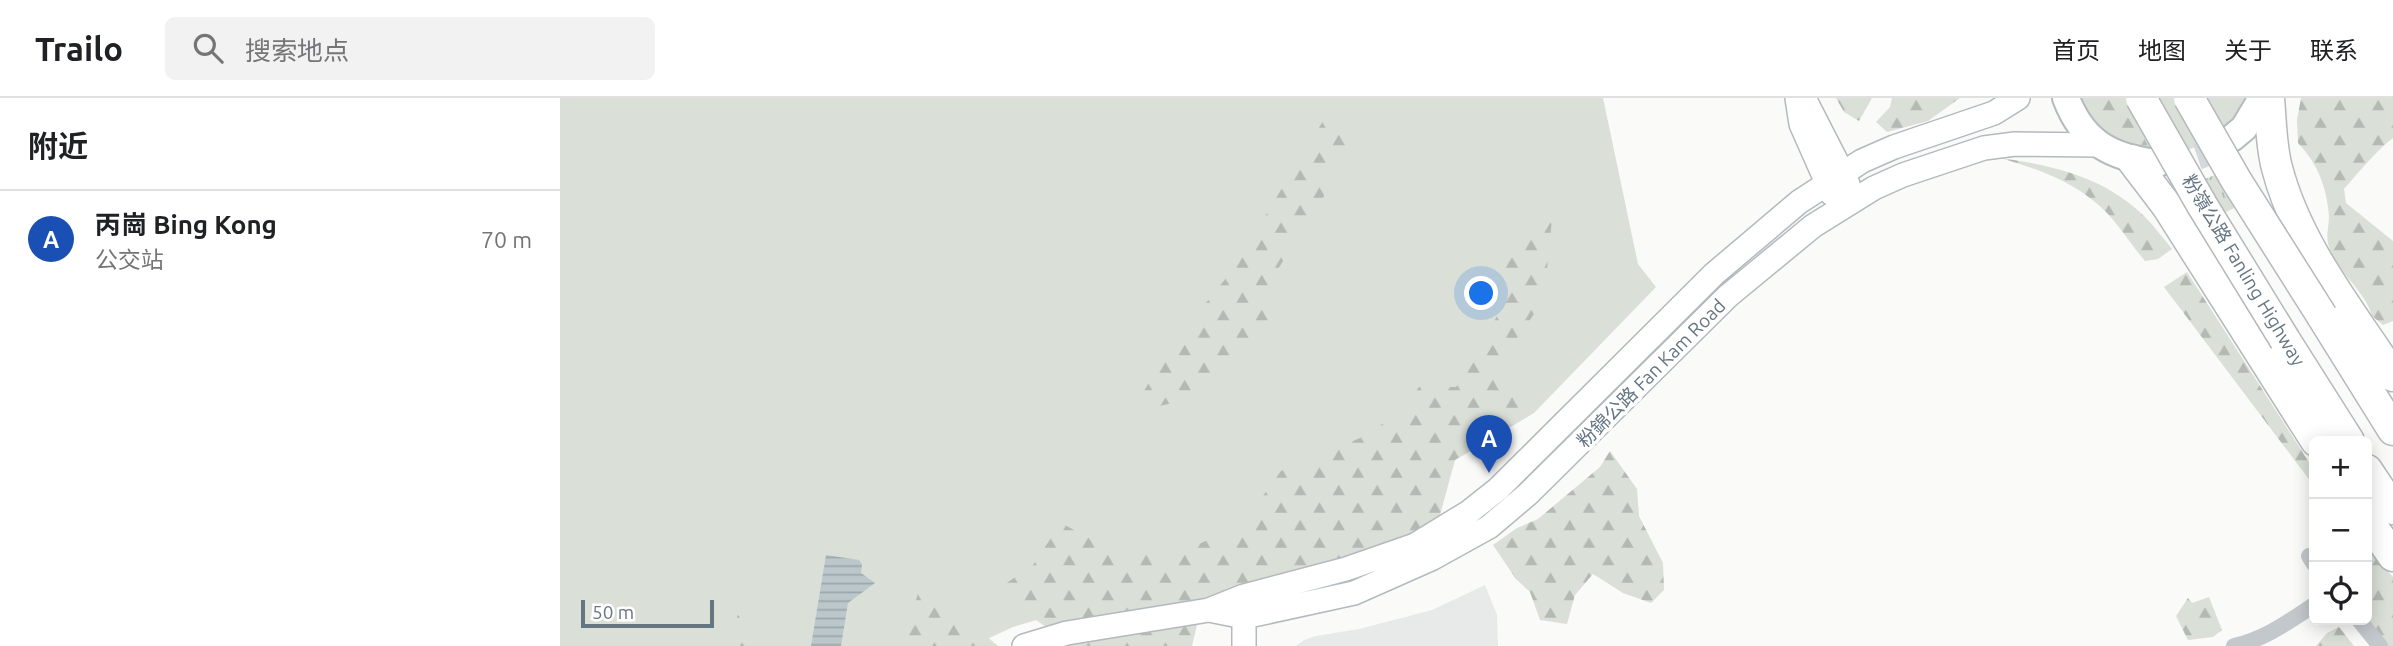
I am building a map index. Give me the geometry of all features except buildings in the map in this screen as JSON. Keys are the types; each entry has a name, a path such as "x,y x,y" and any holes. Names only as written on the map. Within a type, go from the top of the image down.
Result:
{"highway":[{"name":"粉嶺公路 Fanling Highway","path":"2141,98 2202,205 2346,436"},
{"name":"粉嶺公路 Fanling Highway","path":"2189,98 2235,180 2393,430"},
{"path":"2269,98 2276,166 2298,226 2393,376"},
{"path":"2145,162 2167,206 2313,436"},
{"path":"2372,478 2393,509"},
{"path":"2372,526 2393,556"}],"main road":[{"path":"1797,98 1801,124 1848,204"},
{"path":"1804,98 1834,178"},
{"name":"粉錦公路 Fan Kam Road","path":"1244,606 1415,545 1469,512 1498,489 1552,437 1714,274 1780,217 1862,160 1994,113 2018,98"},
{"path":"2066,98 2082,128 2098,145 2145,162"},
{"path":"2232,138 2244,128 2262,98"},
{"name":"粉錦公路 Fan Kam Road","path":"1024,646 1067,633 1209,610 1354,593 1433,558 1489,527 1528,494 1728,296 1813,226 1848,204 1903,175 1984,148 2015,144 2098,145"},
{"path":"1244,606 1244,646"}],"street":[{"path":"2234,646 2270,634 2309,608"},
{"path":"2363,625 2380,646"}],"shaded area":[{"path":"826,555 859,560 862,564 861,573 875,583 848,603 841,646 811,646"},
{"path":"1485,585 1497,615 1498,646 1296,646 1316,636 1359,629 1432,610"}],"green space":[{"path":"560,98 1603,98 1638,264 1656,287 1534,413 1455,460 1057,614 1013,627 972,646 560,646"},
{"path":"1836,98 1872,98 1859,121 1844,112"},
{"path":"1892,98 1960,98 1928,121 1887,132 1876,122 1890,107"},
{"path":"2081,98 2246,98 2230,122 2206,141 2193,148 2164,154 2144,149"},
{"path":"2114,98 2124,116 2136,122 2148,146 2129,147 2103,132 2078,100"},
{"path":"2301,98 2393,98 2393,138 2344,189 2346,203 2393,241 2393,321 2383,325 2372,316 2363,297 2331,253 2327,240 2329,216 2324,186 2311,159 2298,143 2297,120"},
{"path":"1323,121 1355,133 1320,204 1267,286 1278,328 1206,396 1131,412 1172,345 1231,272"},
{"path":"2000,158 2058,169 2095,182 2112,191 2144,216 2172,249 2158,259 2145,261 2107,213 2083,193 2044,173"},
{"path":"2236,159 2258,197 2200,224 2200,181 2215,175"},
{"path":"1552,219 1544,300 1498,365 1527,417 1455,460 1437,526 1344,566 1202,604 1192,646 1040,646 1063,639 995,591 1033,565 1061,523 1119,554 1180,552 1241,526 1281,471 1360,438 1398,414 1419,387 1456,387 1475,359 1501,308 1505,263 1528,222"},
{"path":"2187,272 2309,462 2309,479 2164,287"},
{"path":"1610,451 1637,489 1639,516 1663,563 1664,590 1651,603 1623,593 1593,574 1575,595 1567,624 1540,620 1530,592 1516,579 1493,545 1517,528 1538,519 1600,467"},
{"path":"2372,553 2393,577 2393,646 2387,646 2371,625"},
{"path":"918,593 966,619 998,646 903,646"},
{"path":"2209,597 2222,630 2213,637 2188,640 2176,616 2188,598 2192,603"},
{"path":"737,614 764,646 738,646"},
{"path":"2339,627 2354,646 2316,646 2327,633"}],"tunnel":[{"path":"2159,163 2197,157 2232,138"}],"place":[{"name":"丙崗 Bing Kong","path":"1489,473"}]}
